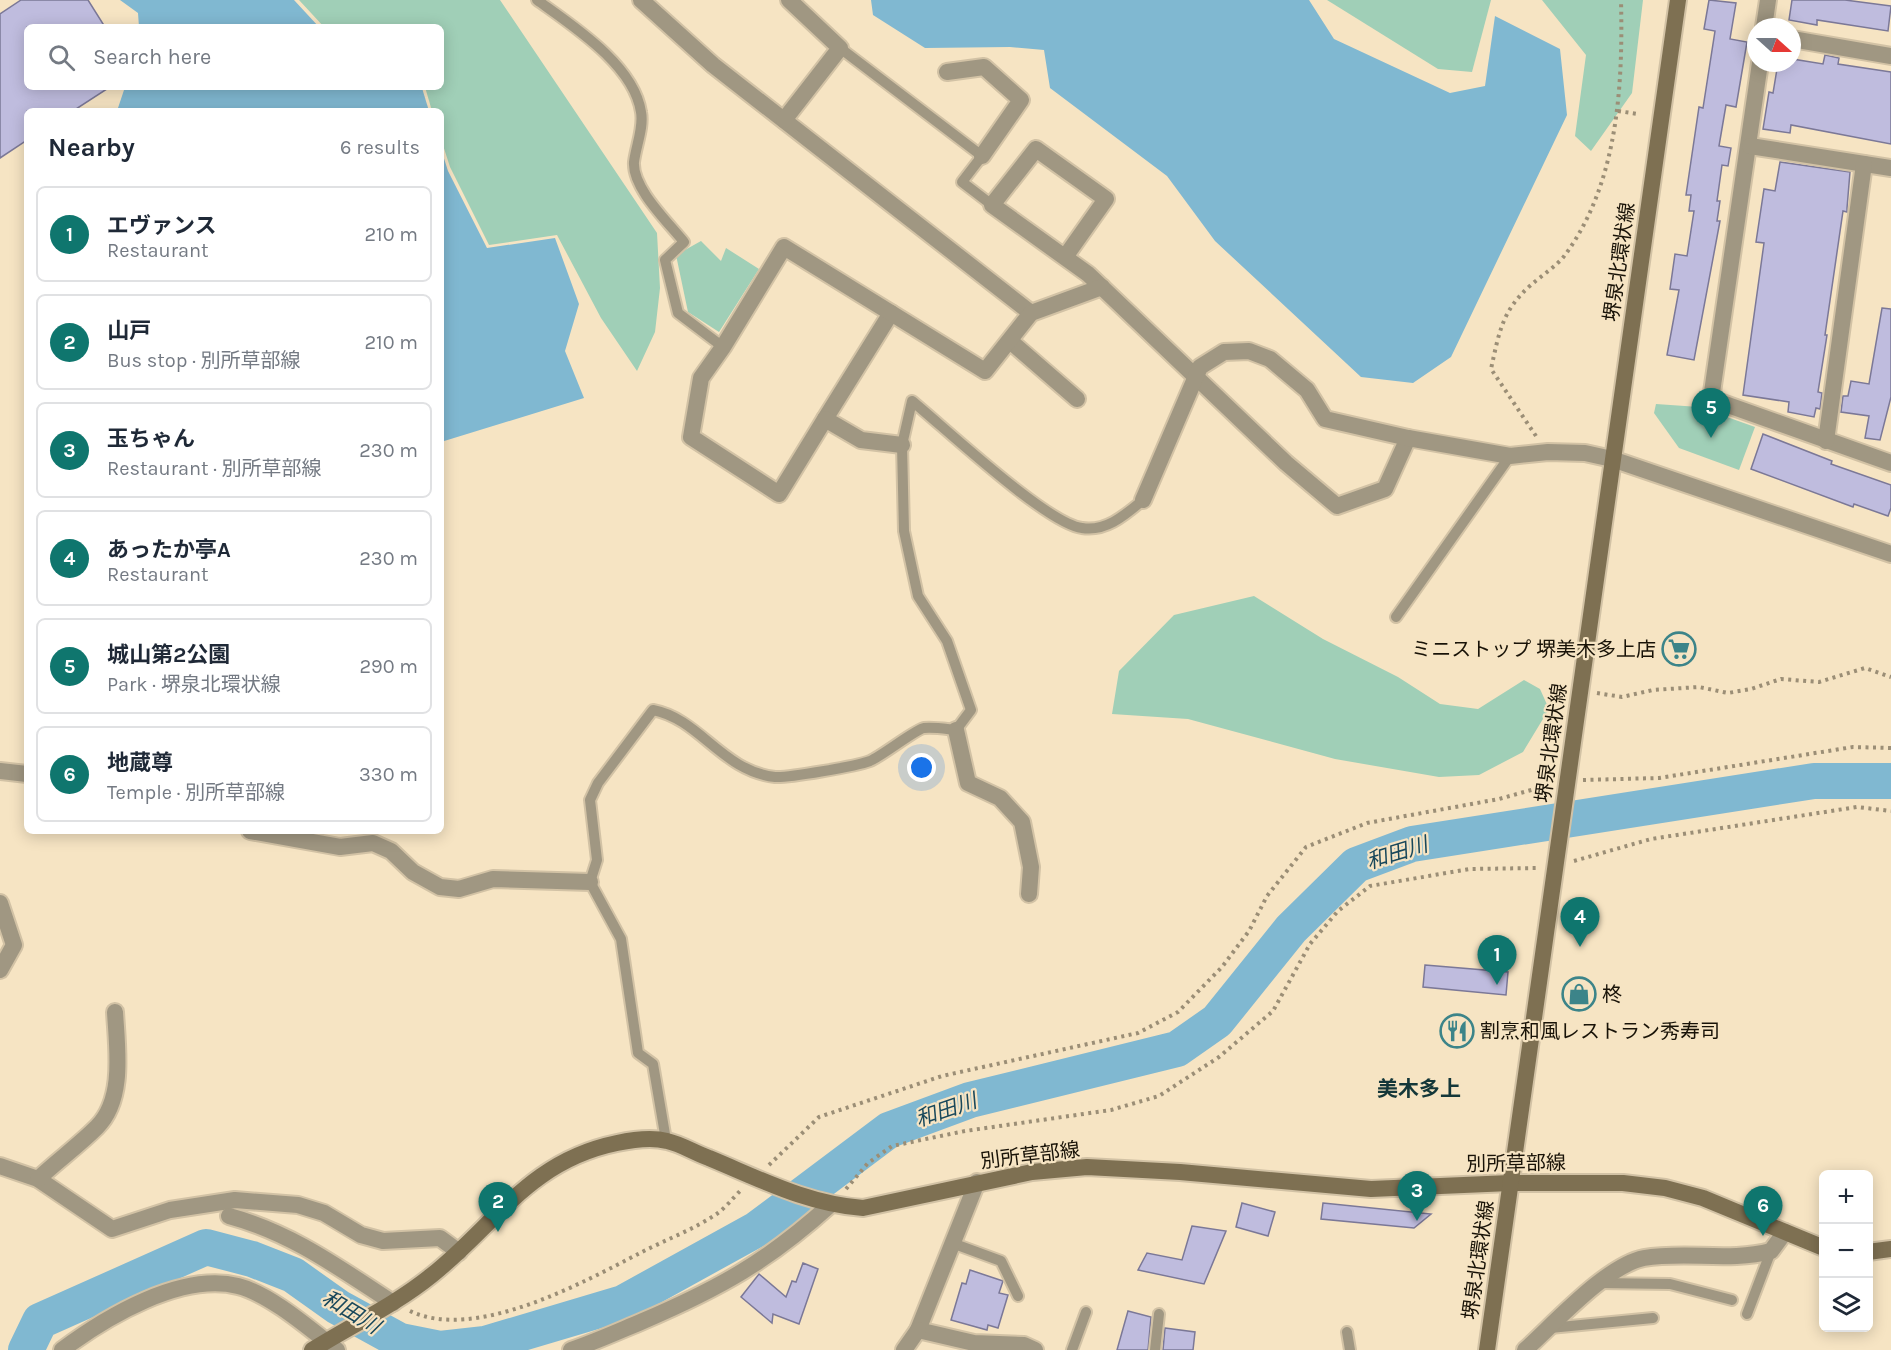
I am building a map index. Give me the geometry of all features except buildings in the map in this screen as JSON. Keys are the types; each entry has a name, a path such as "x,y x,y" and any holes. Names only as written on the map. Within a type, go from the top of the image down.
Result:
{"main road":[{"name":"堺泉北環状線","path":"1486,1350 1678,0"},
{"name":"別所草部線","path":"327,1345 389,1305 459,1252 511,1198 546,1170 596,1147 628,1140 666,1140 761,1180 830,1205 863,1208 977,1182 1032,1172 1088,1167 1180,1172 1371,1189 1510,1183 1623,1183 1665,1188 1703,1197 1819,1246"},
{"path":"1873,1251 1891,1249"}],"street":[{"path":"641,0 713,65 1031,313"},
{"path":"783,120 840,48 789,0"},
{"path":"1765,18 1768,0"},
{"path":"1801,41 1891,56"},
{"path":"947,72 984,68 1021,100 982,156"},
{"path":"1759,72 1750,146 1711,399 1891,463"},
{"path":"1750,146 1891,168"},
{"path":"1065,257 1106,199 1036,149 992,205 1065,257 1102,287 1286,463 1336,506 1385,489 1408,438"},
{"path":"1826,441 1864,164"},
{"path":"891,313 779,494 691,437 701,378 723,347 784,248 891,313 985,371 1031,313 1102,287"},
{"path":"1010,341 1077,399"},
{"path":"1143,500 1200,368 1224,352 1249,351 1270,359 1307,390 1325,419 1408,438 1509,456 1548,452 1585,453 1612,459 1891,554"},
{"path":"825,419 861,440 902,445"},
{"path":"956,730 968,783 1000,798 1022,822 1031,867 1029,894"},
{"path":"0,771 24,774"},
{"path":"267,834 340,847 373,843 391,851 412,872 440,887 459,889 494,879 590,882"},
{"path":"0,903 14,945 0,970"},
{"path":"38,1179 99,1126 112,1101 118,1071 115,1012"},
{"path":"0,1166 38,1179 112,1228 171,1210 235,1200 298,1204 324,1213 361,1235 383,1241 440,1238 459,1252"},
{"path":"904,1350 918,1330 977,1182"},
{"path":"570,1350 704,1295 740,1275 770,1255 830,1205"},
{"path":"229,1216 263,1226 298,1242 389,1305"},
{"path":"1525,1350 1598,1284 1624,1264 1644,1258 1750,1257 1771,1251 1785,1232"},
{"path":"63,1350 159,1292 214,1284 239,1286 262,1296 327,1345"},
{"path":"918,1330 974,1347 1024,1345 1035,1350"}],"lane":[{"path":"537,0 600,48 621,72 635,95 642,113 634,165 639,186 684,242 665,260 678,313 723,347"},
{"path":"840,48 982,156 962,182 992,205"},
{"path":"666,1140 653,1064 638,1053 621,939 590,882 597,860 590,800 598,783 653,710 667,713 691,728 711,747 753,773 778,777 868,762 922,728 956,730 971,710 946,641 918,596 904,531 902,445 912,401 1045,512 1080,528 1103,527 1122,518 1143,500"},
{"path":"1396,617 1509,456"},
{"path":"952,1243 1001,1261 1018,1296"},
{"path":"1747,1314 1771,1251"},
{"path":"1598,1284 1670,1284 1732,1300"},
{"path":"1072,1350 1086,1312"},
{"path":"1155,1350 1159,1314"},
{"path":"1550,1328 1653,1318"},
{"path":"1347,1332 1350,1350"}],"path":[{"path":"1548,452 1491,369 1500,326 1512,302 1564,257 1587,222 1605,168 1618,111 1622,55 1621,0"},
{"path":"1618,111 1638,114"},
{"path":"1580,690 1622,697 1653,690 1687,687 1728,693 1751,690 1780,679 1819,682 1865,668 1891,677"},
{"path":"389,1305 436,1318 471,1317 508,1311 554,1296 719,1213 761,1180 819,1117 942,1076 1138,1033 1178,1012 1222,967 1249,931 1267,896 1306,847 1367,823 1566,787 1659,778 1853,747 1891,747"},
{"path":"830,1205 868,1163 892,1146 964,1131 1111,1110 1159,1096 1219,1057 1273,1011 1310,944 1338,910 1370,886 1470,869 1556,860 1592,854 1650,839 1857,807 1891,810"}],"green space":[{"path":"299,0 500,0 657,233 660,288 655,332 637,371 601,318 557,235 489,245 450,167 444,148 444,108 431,108 426,90 444,90 444,24 321,24"},
{"path":"1327,0 1491,0 1472,72 1438,69"},
{"path":"1542,0 1643,0 1632,93 1591,151 1575,136 1586,55"},
{"path":"701,241 721,261 726,248 759,269 719,332 688,312 676,255"},
{"path":"1656,404 1699,407 1755,427 1739,470 1679,448 1654,413"},
{"path":"1254,596 1323,639 1398,677 1440,704 1478,709 1524,680 1540,689 1549,709 1523,752 1479,775 1439,777 1335,759 1188,719 1112,714 1119,671 1174,615"}],"water":[{"path":"120,0 294,0 316,24 139,24 138,13"},
{"path":"871,0 1309,0 1334,39 1450,93 1485,86 1495,16 1560,49 1567,115 1451,357 1413,383 1361,377 1215,241 1167,176 1050,88 1044,50 1010,47 925,48 873,15"},
{"path":"124,90 423,90 428,108 118,108"},
{"path":"444,158 448,171 487,248 555,238 579,304 565,351 584,398 444,441"}],"waterway":[{"name":"和田川","path":"26,1350 40,1321 206,1247 252,1259 293,1275 338,1307 400,1341 440,1349 485,1344 623,1303 757,1229 889,1130 970,1100 1177,1049 1217,1021 1291,929 1356,865 1412,844 1814,781 1891,781"}],"place":[{"name":"城山第2公園","path":"1711,438"},
{"name":"ミニストップ 堺美木多上店","path":"1679,649"},
{"name":"あったか亭A","path":"1580,947"},
{"name":"エヴァンス","path":"1497,985"},
{"name":"柊","path":"1579,994"},
{"name":"割烹和風レストラン秀寿司","path":"1457,1031"},
{"name":"玉ちゃん","path":"1417,1221"},
{"name":"山戸","path":"498,1232"},
{"name":"地蔵尊","path":"1763,1236"}],"district":[{"name":"美木多上","path":"1419,1089"}]}
